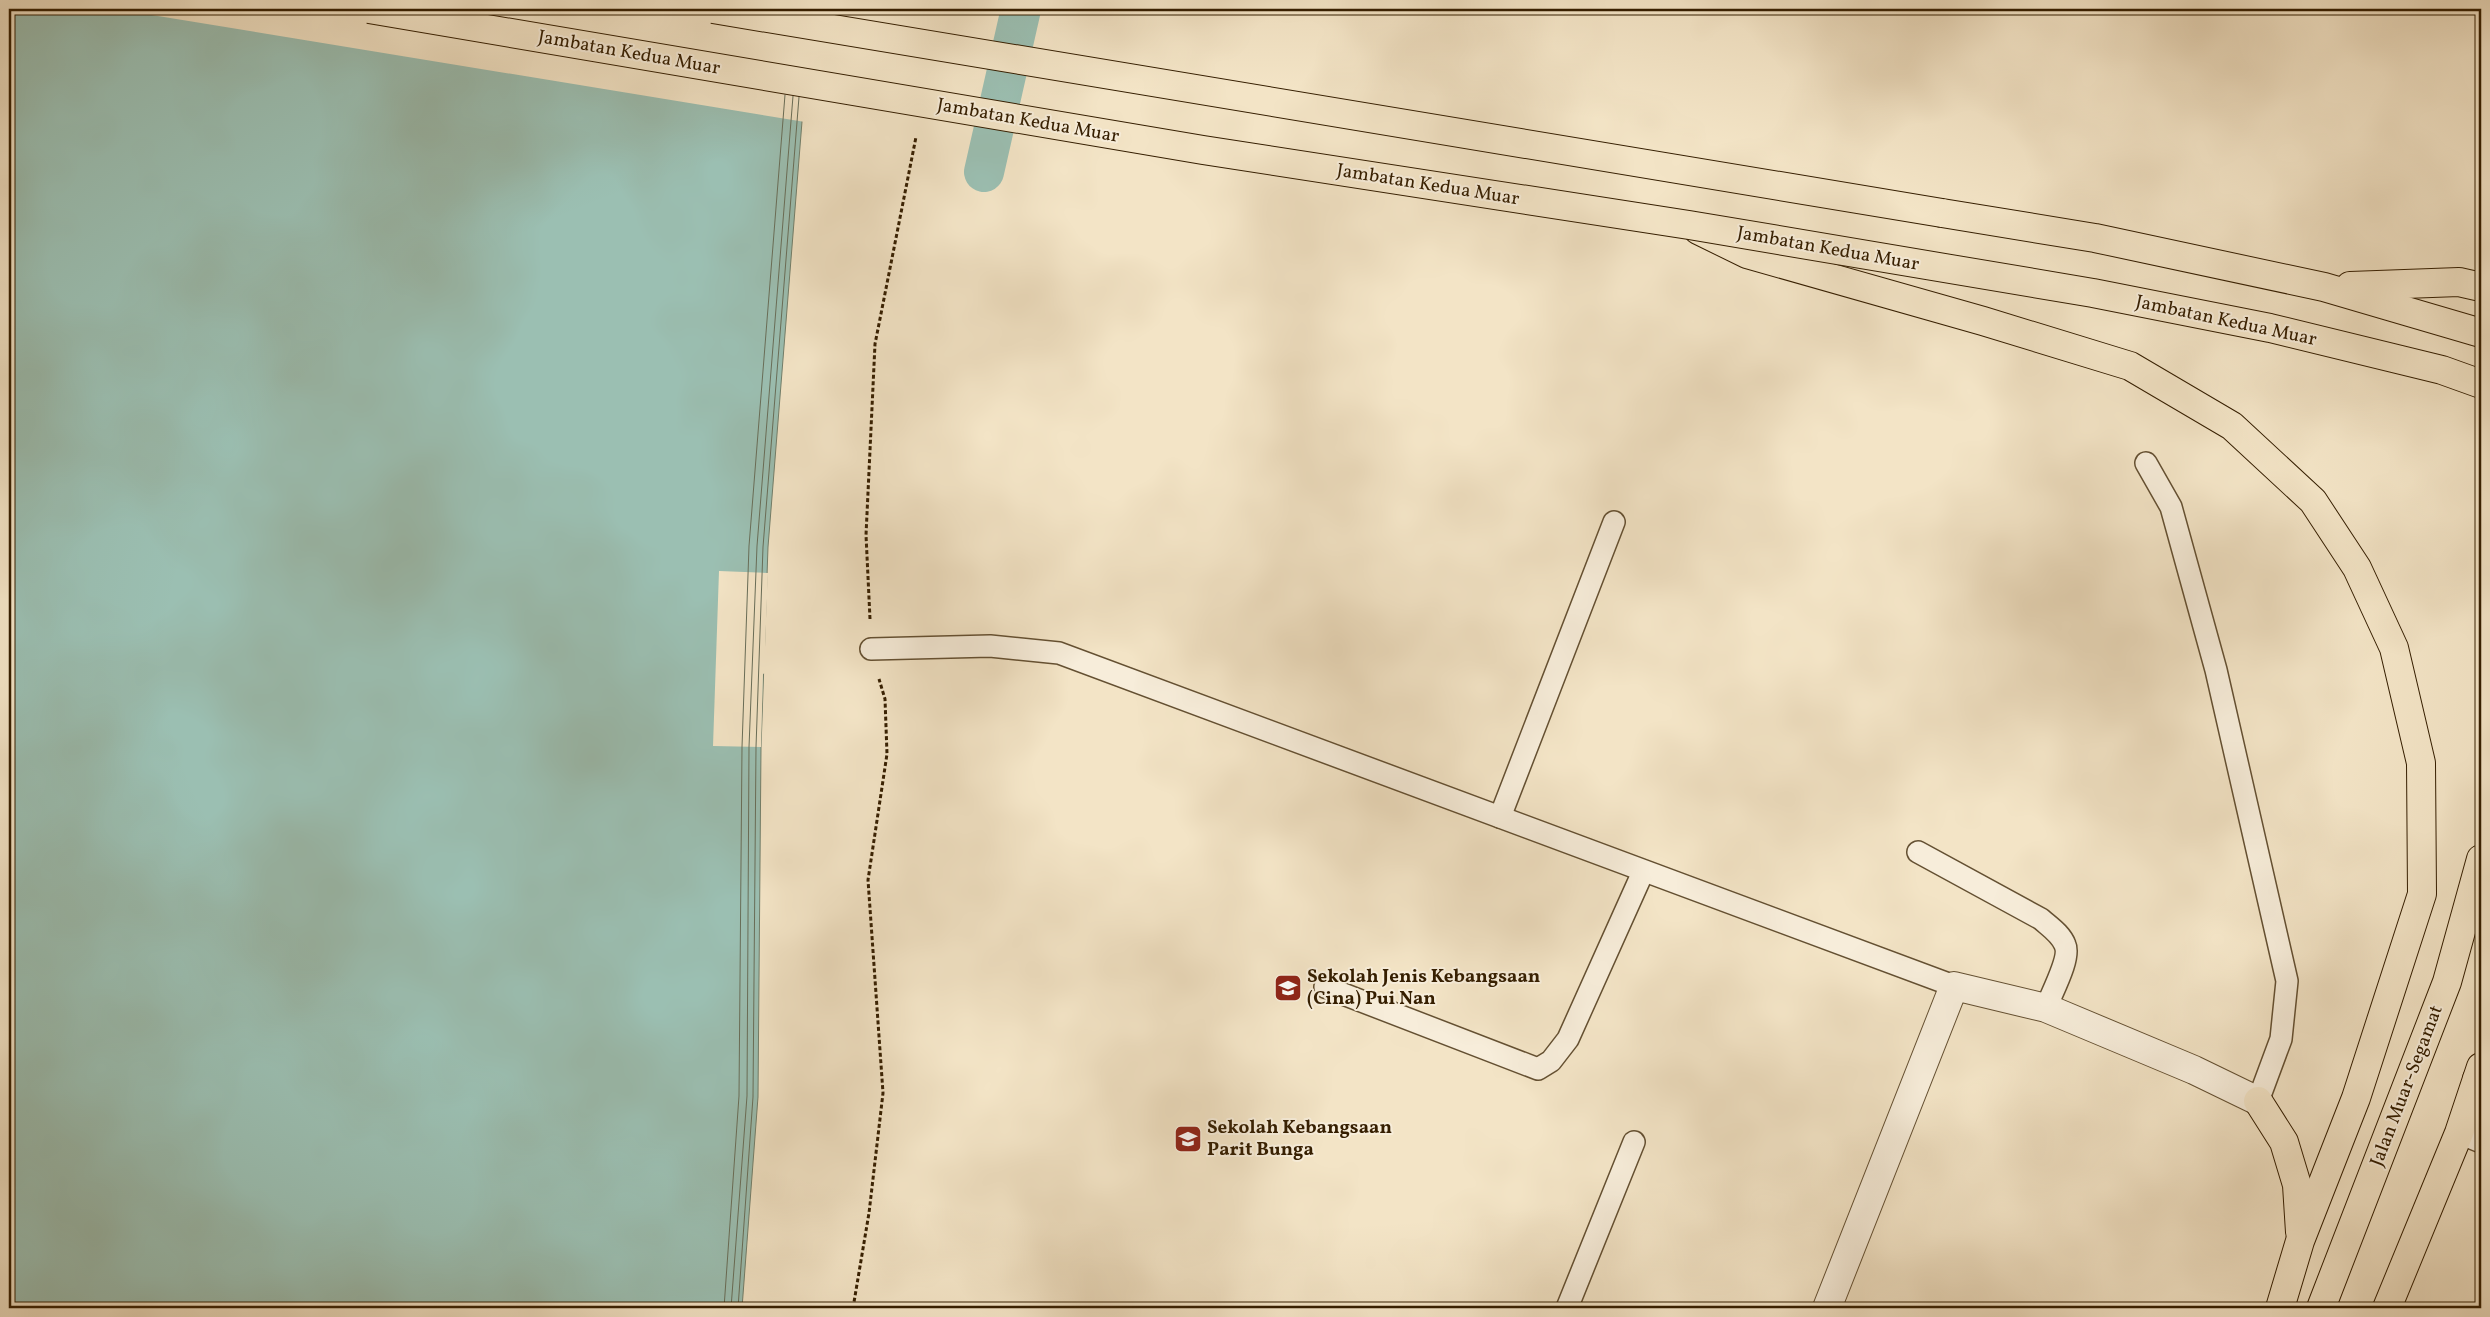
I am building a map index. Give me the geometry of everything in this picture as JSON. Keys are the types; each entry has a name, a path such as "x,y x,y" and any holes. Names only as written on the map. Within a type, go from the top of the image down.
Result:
{"main road":[{"name":"Jambatan Kedua Muar","path":"369,9 1203,150 1690,226 2093,293 2270,328 2442,370 2481,384"},
{"path":"713,9 2095,238 2324,287 2481,333"},
{"path":"1690,226 1747,254 1983,321 2130,366 2232,426 2313,501 2357,568 2394,648 2421,763 2422,894 2356,1098 2300,1241 2280,1308"},
{"path":"2324,287 2459,282 2481,286"},
{"name":"Jalan Muar-Segamat","path":"2321,1308 2447,982 2481,860"},
{"path":"2387,1308 2470,1138 2480,1073"},
{"path":"2258,1101 2284,1142 2297,1185 2300,1241"}],"street":[{"path":"1826,1308 1954,986 2046,1008 2194,1070 2258,1101"}],"lane":[{"path":"2146,463 2171,507 2216,670 2287,981 2282,1039 2258,1101"},
{"path":"1500,817 1614,522"},
{"path":"871,649 990,646 1059,653 1954,986"},
{"path":"1918,852 2041,919 2058,933 2066,946 2065,961 2046,1008"},
{"path":"1325,987 1538,1069 1551,1061 1568,1039 1644,872"},
{"path":"1567,1308 1634,1142"}],"water":[{"path":"9,9 811,9 768,547 761,747 758,1097 742,1308 9,1308"}],"pier":[{"path":"115,9 814,9 805,122"},
{"path":"719,571 768,573 765,650 768,651 765,673 763,674 761,747 713,746"}],"waterway":[{"path":"984,172 1021,9"}],"place":[{"name":"Sekolah Jenis Kebangsaan (Cina) Pui Nan","path":"1288,988"},
{"name":"Sekolah Kebangsaan Parit Bunga","path":"1188,1139"}]}
